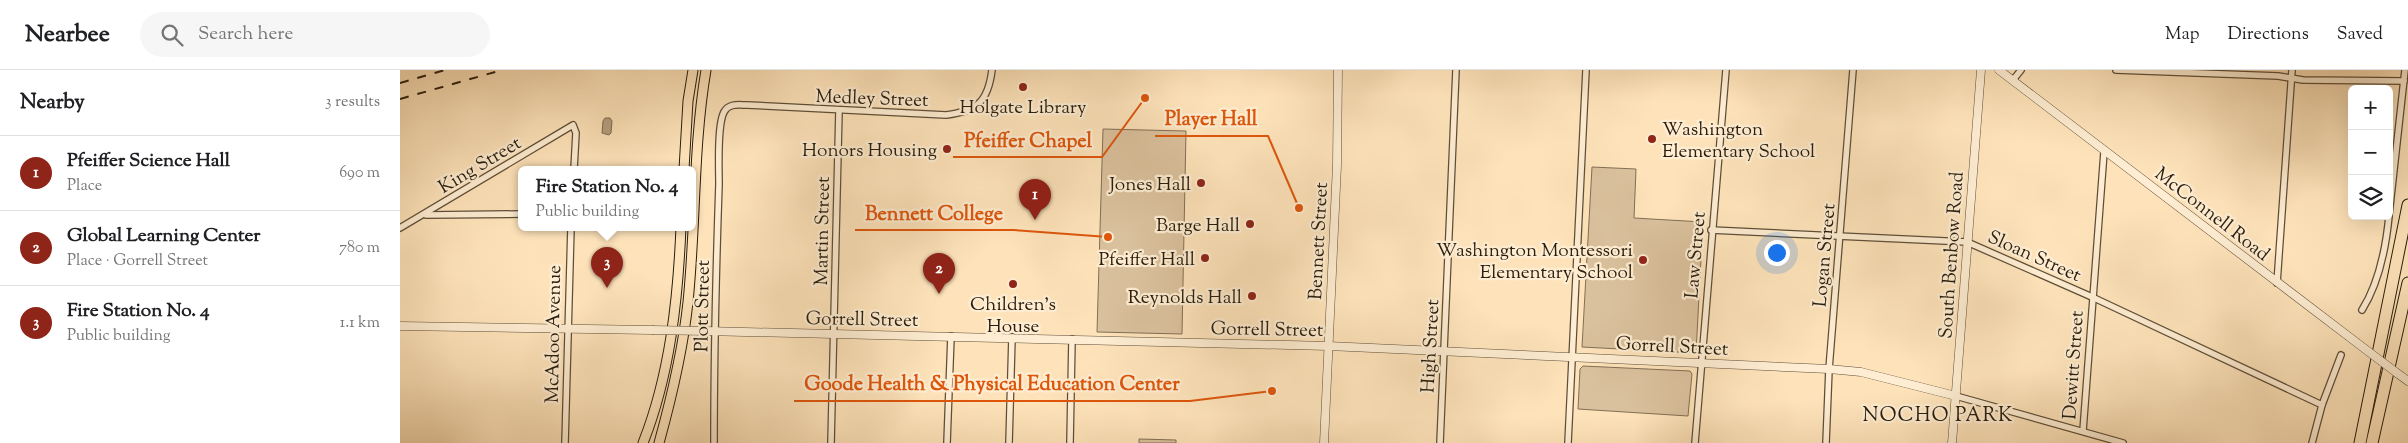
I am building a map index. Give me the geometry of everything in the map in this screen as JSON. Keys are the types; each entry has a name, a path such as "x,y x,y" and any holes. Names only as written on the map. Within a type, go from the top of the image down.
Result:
{"highway":[{"path":"2360,443 2408,205"},
{"path":"2372,443 2408,283"}],"main road":[{"path":"684,166 687,108 693,70"},
{"path":"696,166 706,70"},
{"path":"643,443 658,395 669,345 678,281 681,231"},
{"path":"658,443 675,384 686,318 692,231"}],"street":[{"name":"Medley Street","path":"725,110 732,105 946,115 965,113 978,106 985,96 990,86 992,70"},
{"name":"Bennett Street","path":"1324,443 1337,166 1338,70"},
{"name":"High Street","path":"1440,443 1456,70"},
{"path":"1568,443 1586,70"},
{"name":"Law Street","path":"1694,443 1726,70"},
{"name":"Logan Street","path":"1826,443 1829,369 1853,70"},
{"name":"South Benbow Road","path":"1952,443 1981,70"},
{"name":"McConnell Road","path":"1999,70 2104,152 2169,199 2408,381"},
{"path":"2013,80 2022,70"},
{"path":"2116,70 2404,81"},
{"path":"2277,283 2292,70"},
{"path":"2393,179 2404,70"},
{"name":"Plott Street","path":"714,443 714,332 720,150 722,119 725,110"},
{"name":"Martin Street","path":"831,443 839,110"},
{"name":"King Street","path":"400,228 573,125 576,133 574,166"},
{"name":"Dewitt Street","path":"2083,431 2104,152"},
{"path":"424,214 518,214"},
{"path":"2362,310 2376,277 2386,242 2388,220"},
{"name":"Sloan Street","path":"1711,230 1967,242 2092,297 2322,405"},
{"name":"McAdoo Avenue","path":"565,443 571,231"},
{"name":"Gorrell Street","path":"400,326 1012,337 1328,346 1829,369 1861,372 1956,396 2123,443"},
{"path":"947,443 951,336"},
{"path":"1009,443 1012,337"},
{"path":"1070,443 1072,339"},
{"path":"2312,443 2322,405 2341,355"}],"shaded area":[{"path":"605,118 610,118 612,121 611,133 609,135 602,133"},
{"path":"1103,129 1186,131 1182,334 1097,332"},
{"path":"1592,167 1636,169 1634,218 1703,222 1696,353 1582,347"},
{"path":"1583,366 1690,371 1692,374 1688,416 1578,409 1580,369"},
{"path":"1139,439 1176,440 1176,443 1139,443"}],"railway":[{"path":"400,83 445,70"},
{"path":"400,99 502,70"}],"place":[{"name":"Holgate Library","path":"1023,87"},
{"name":"Pfeiffer Chapel","path":"1145,98"},
{"name":"Washington Elementary School","path":"1652,139"},
{"name":"Honors Housing","path":"947,149"},
{"name":"Jones Hall","path":"1201,183"},
{"name":"Player Hall","path":"1299,208"},
{"name":"Pfeiffer Science Hall","path":"1035,220"},
{"name":"Barge Hall","path":"1250,224"},
{"name":"Bennett College","path":"1108,237"},
{"name":"Pfeiffer Hall","path":"1205,258"},
{"name":"Washington Montessori Elementary School","path":"1643,260"},
{"name":"Children's House","path":"1013,284"},
{"name":"Fire Station No. 4","path":"607,288"},
{"name":"Global Learning Center","path":"939,294"},
{"name":"Reynolds Hall","path":"1252,296"},
{"name":"Goode Health & Physical Education Center","path":"1272,391"}],"district":[{"name":"NOCHO PARK","path":"1938,414"}]}
